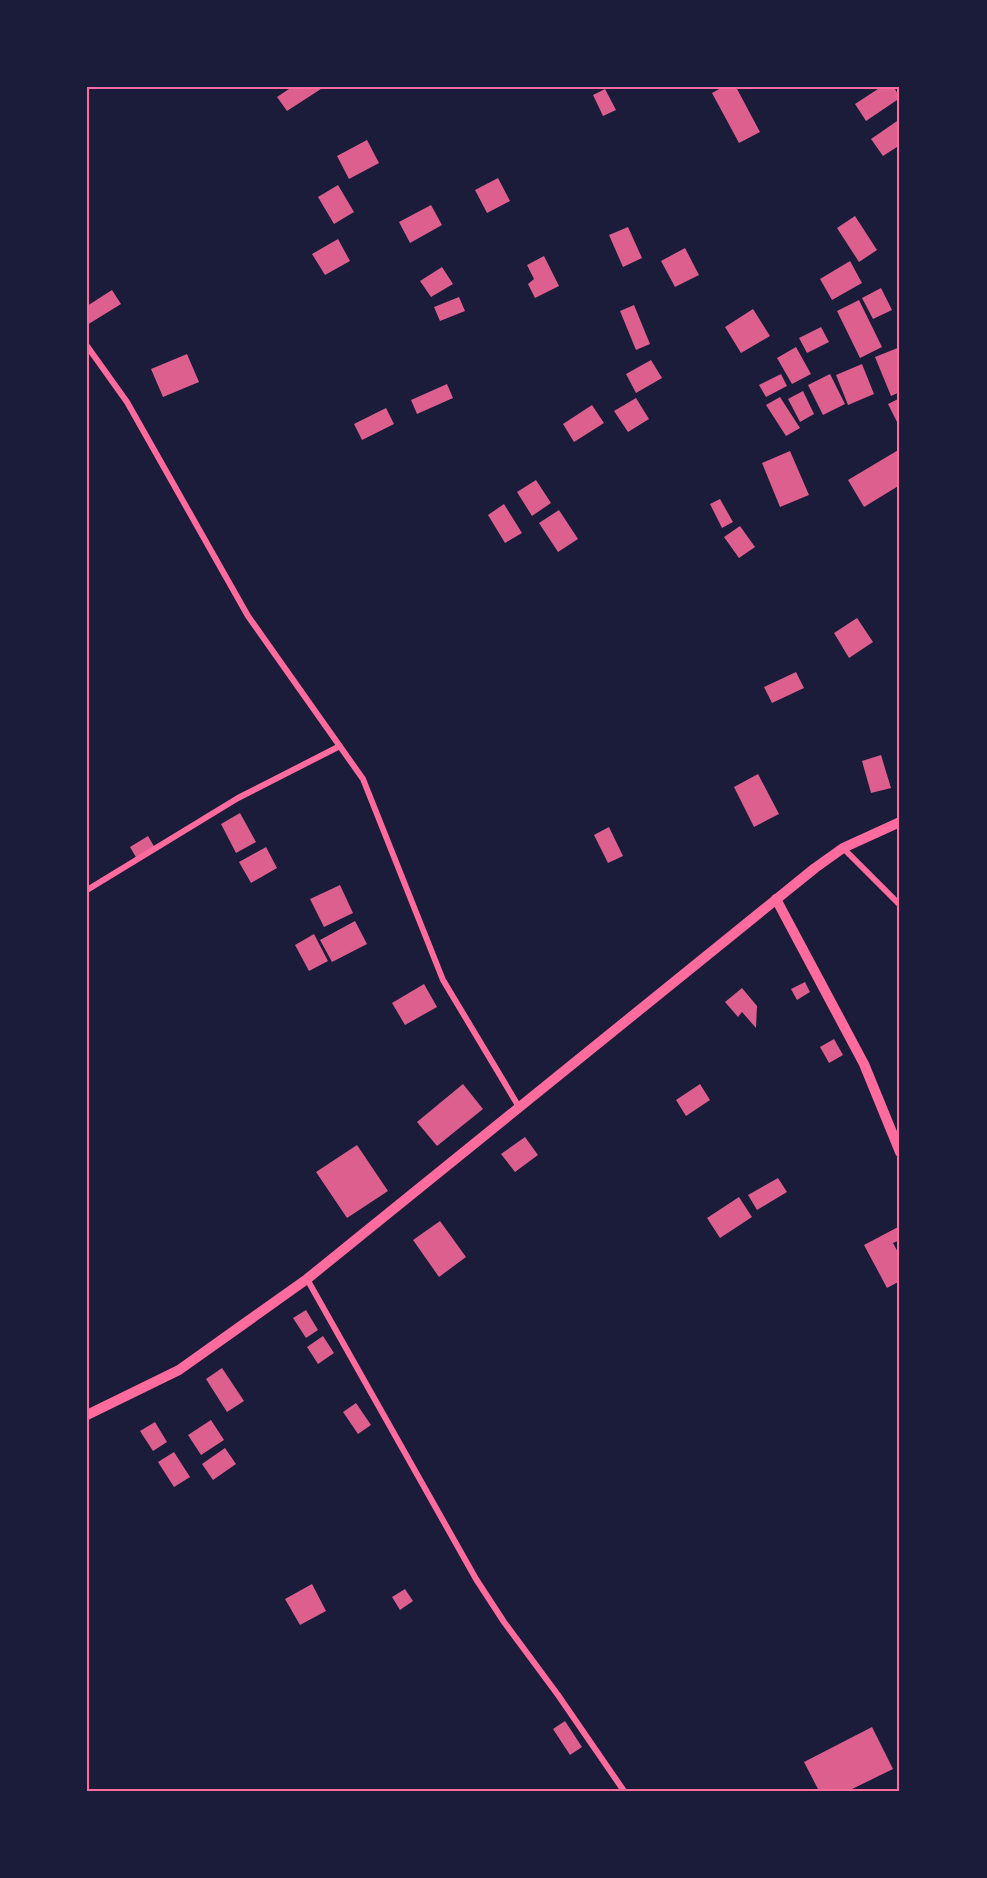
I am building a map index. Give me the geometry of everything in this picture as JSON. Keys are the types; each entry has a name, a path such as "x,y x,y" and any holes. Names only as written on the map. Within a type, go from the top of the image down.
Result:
{"main road":[{"path":"87,1415 179,1370 307,1279 776,899 843,848 900,822"},
{"path":"776,899 864,1064 900,1152"}],"street":[{"path":"87,346 127,402 248,616 363,778 442,980 519,1107"},
{"path":"87,890 238,798 340,746"},
{"path":"843,848 900,905"},
{"path":"307,1279 476,1579 624,1791"}],"building":[{"path":"292,87 324,87 287,111 277,97"},
{"path":"723,87 736,87 760,132 739,143 712,93"},
{"path":"881,87 894,87 900,98 866,121 855,104"},
{"path":"605,89 616,110 603,116 593,95"},
{"path":"900,119 900,145 883,156 871,139"},
{"path":"367,140 379,163 349,179 337,156"},
{"path":"498,178 510,201 487,213 475,190"},
{"path":"338,185 354,212 334,224 318,197"},
{"path":"431,205 442,225 410,243 399,222"},
{"path":"855,216 877,250 859,262 837,228"},
{"path":"628,227 642,258 623,267 609,235"},
{"path":"338,239 350,261 325,275 312,254"},
{"path":"685,248 699,275 675,287 661,261"},
{"path":"544,256 559,286 535,298 528,284 534,279 527,265"},
{"path":"850,261 862,283 832,300 820,279"},
{"path":"442,267 453,284 431,297 420,281"},
{"path":"881,288 892,310 873,319 862,298"},
{"path":"112,290 121,304 87,325 87,306"},
{"path":"459,297 465,311 440,321 434,307"},
{"path":"859,300 882,347 860,358 837,311"},
{"path":"634,305 650,344 636,350 620,311"},
{"path":"753,309 770,336 741,353 725,327"},
{"path":"821,327 829,342 807,353 799,338"},
{"path":"796,347 811,374 792,384 777,358"},
{"path":"900,347 900,392 891,396 875,357"},
{"path":"187,354 199,382 163,397 151,369"},
{"path":"651,360 662,378 636,393 626,374"},
{"path":"862,364 874,394 848,405 836,375"},
{"path":"781,374 787,386 766,397 759,385"},
{"path":"830,374 845,404 823,415 808,385"},
{"path":"447,384 453,398 417,414 411,400"},
{"path":"803,391 814,414 800,422 788,399"},
{"path":"780,397 800,428 786,436 766,405"},
{"path":"636,398 649,419 628,432 614,411"},
{"path":"900,398 900,428 888,404"},
{"path":"592,405 604,423 574,442 563,424"},
{"path":"386,408 394,424 362,440 354,424"},
{"path":"900,449 900,485 864,507 848,480"},
{"path":"790,451 809,495 780,507 762,463"},
{"path":"536,480 551,503 532,516 517,492"},
{"path":"720,499 733,522 722,528 710,504"},
{"path":"504,504 522,533 505,543 488,515"},
{"path":"559,510 578,539 558,552 539,523"},
{"path":"740,526 755,547 739,558 724,537"},
{"path":"857,618 873,642 849,658 834,633"},
{"path":"796,672 804,688 772,703 764,687"},
{"path":"881,755 891,788 871,793 862,761"},
{"path":"758,774 779,814 754,827 734,787"},
{"path":"240,813 256,842 236,853 221,824"},
{"path":"609,827 623,856 608,863 594,835"},
{"path":"148,836 155,848 137,859 130,847"},
{"path":"266,847 277,868 251,883 239,862"},
{"path":"340,885 353,913 324,927 310,899"},
{"path":"355,921 367,944 332,962 320,940"},
{"path":"314,934 328,961 309,971 295,945"},
{"path":"805,982 810,992 797,1000 791,989"},
{"path":"424,984 437,1007 405,1025 392,1003"},
{"path":"742,988 757,1006 756,1028 742,1012 738,1017 725,1002"},
{"path":"834,1039 843,1055 829,1063 820,1047"},
{"path":"463,1084 483,1109 437,1146 417,1122"},
{"path":"700,1084 710,1100 686,1116 676,1100"},
{"path":"525,1137 538,1155 515,1172 501,1154"},
{"path":"357,1145 388,1191 347,1218 316,1172"},
{"path":"778,1178 787,1192 757,1210 748,1195"},
{"path":"739,1197 752,1217 720,1238 707,1218"},
{"path":"440,1221 466,1257 439,1277 413,1240"},
{"path":"900,1226 900,1240 893,1243 900,1256 900,1281 887,1288 864,1245"},
{"path":"306,1310 318,1330 306,1338 293,1318"},
{"path":"323,1336 334,1353 318,1364 307,1347"},
{"path":"222,1368 244,1401 227,1412 206,1379"},
{"path":"356,1403 371,1425 358,1434 343,1412"},
{"path":"211,1420 224,1440 201,1455 188,1435"},
{"path":"155,1422 167,1442 153,1451 140,1431"},
{"path":"225,1448 236,1464 213,1480 202,1464"},
{"path":"174,1452 190,1477 174,1487 158,1462"},
{"path":"312,1584 326,1611 300,1625 285,1599"},
{"path":"405,1589 413,1601 400,1610 392,1597"},
{"path":"565,1721 582,1747 570,1755 553,1729"},
{"path":"872,1727 893,1769 848,1791 819,1791 804,1762"}]}
